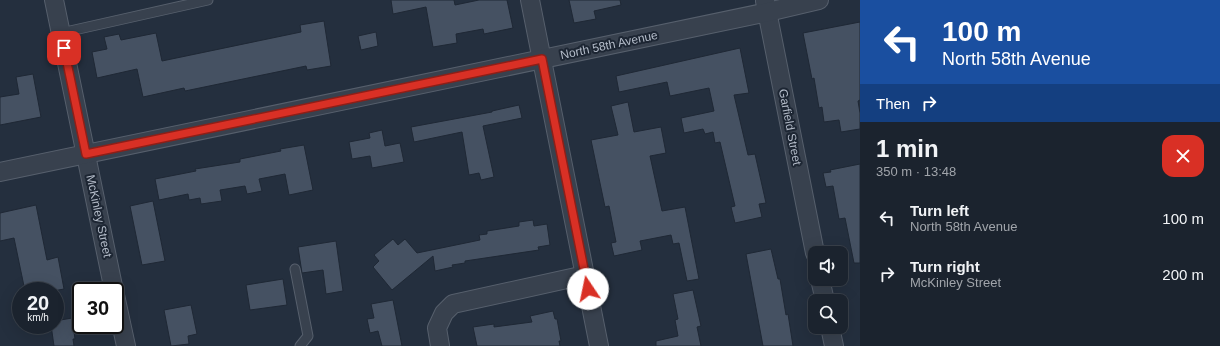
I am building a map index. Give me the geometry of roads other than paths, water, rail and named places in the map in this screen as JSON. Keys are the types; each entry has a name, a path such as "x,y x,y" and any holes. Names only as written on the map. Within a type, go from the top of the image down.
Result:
{"street":[{"name":"McKinley Street","path":"54,0 112,282"},
{"path":"530,0 599,346"},
{"name":"North 58th Avenue","path":"0,172 542,59 766,6 819,0"},
{"name":"Garfield Street","path":"766,6 814,246"},
{"path":"440,346 437,328 444,313 453,304 585,275"},
{"path":"123,334 126,346"},
{"path":"831,334 834,346"}],"lane":[{"path":"60,33 208,0"},
{"path":"295,269 308,336 300,346"}]}
